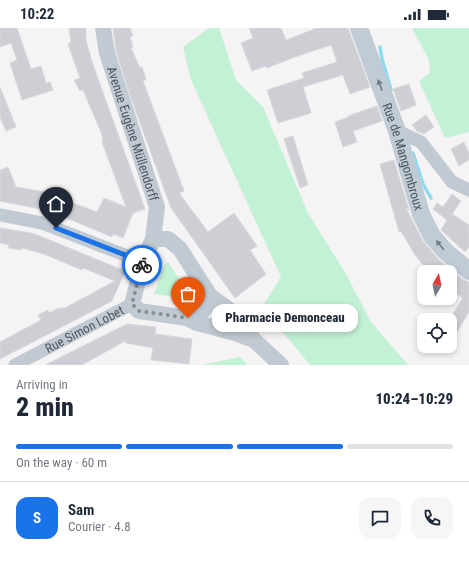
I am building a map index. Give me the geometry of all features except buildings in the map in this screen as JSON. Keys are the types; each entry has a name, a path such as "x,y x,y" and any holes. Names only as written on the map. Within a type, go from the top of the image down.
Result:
{"main road":[{"name":"Rue de Mangombroux","path":"359,28 397,131 421,214 432,236 446,252 469,271"}],"street":[{"name":"Avenue Eugène Müllendorff","path":"104,28 107,53 157,206 153,239 143,262 132,304"},
{"path":"397,131 421,142 452,182 469,190"},
{"path":"0,215 42,223 143,262"},
{"path":"153,239 168,239 180,249 210,296 234,313 254,340 281,365"},
{"path":"188,318 201,313 210,296"},
{"path":"132,304 139,311 188,318 197,323 235,333 254,340"},
{"name":"Rue Simon Lobet","path":"14,365 132,304"}],"green space":[{"path":"209,28 219,28 236,80 263,107 308,213 346,274 371,322 408,365 310,365 262,307 281,277 191,80 183,47"},
{"path":"412,28 469,28 469,132 445,138 419,81 430,73 429,60"},
{"path":"168,262 193,299 154,294 165,264"},
{"path":"240,357 248,365 201,365"}],"waterway":[{"path":"380,47 391,90"},
{"path":"413,153 423,184 431,198"}],"way so far":[{"path":"142,265 132,304 139,311 188,318"}],"place":[{"name":"Pharmacie Demonceau","path":"188,318"}],"route":[{"path":"56,228 143,262 142,265"}]}
